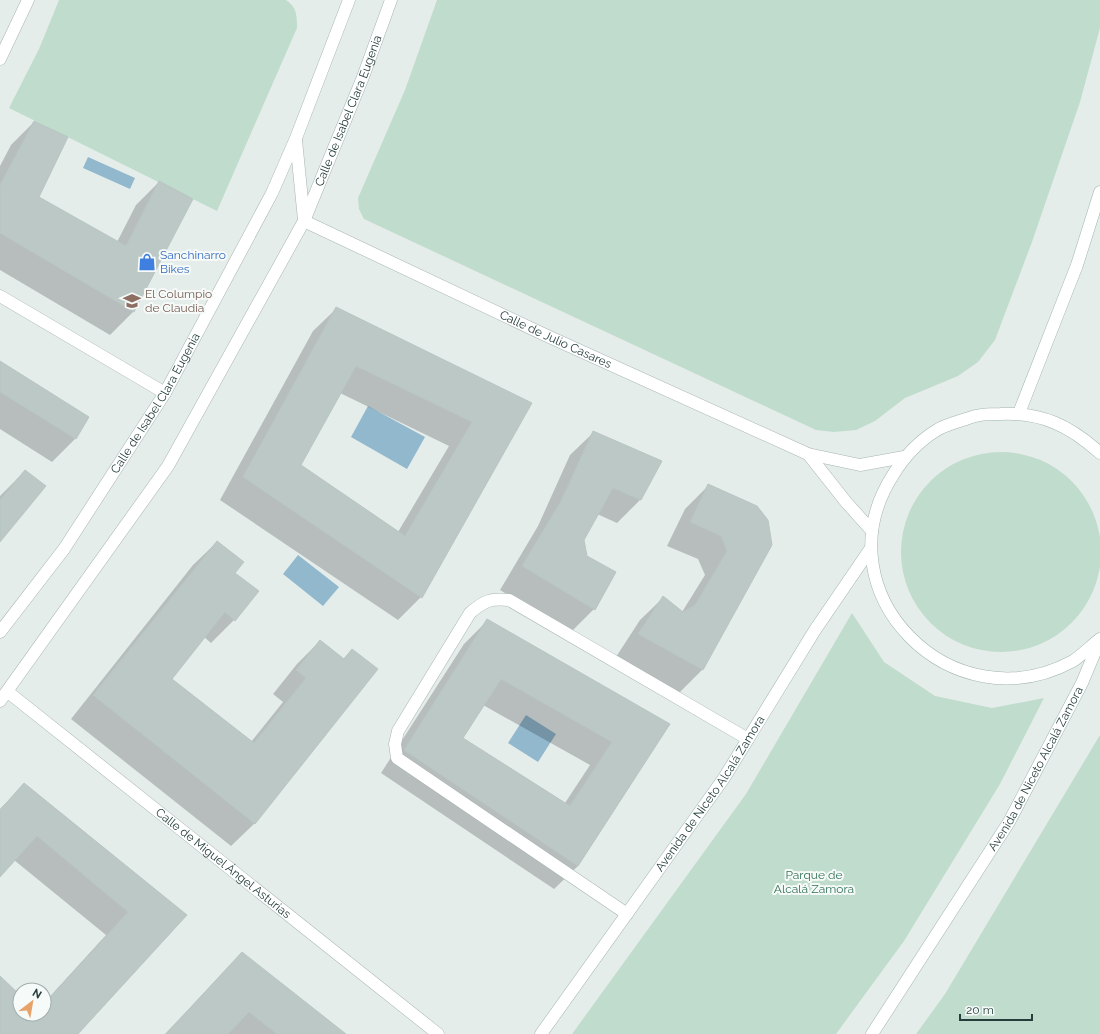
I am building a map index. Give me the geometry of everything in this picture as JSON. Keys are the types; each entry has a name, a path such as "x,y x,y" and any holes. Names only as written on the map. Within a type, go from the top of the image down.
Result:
{"street":[{"path":"0,59 28,0"},
{"name":"Calle de Isabel Clara Eugenia","path":"0,632 64,549 166,393 272,193 296,138 349,0"},
{"name":"Calle de Isabel Clara Eugenia","path":"0,701 8,692 168,466 304,221 363,77 391,0"},
{"name":"Calle de Isabel Clara Eugenia","path":"296,138 304,221"},
{"path":"1019,413 1078,265 1100,192"},
{"name":"Calle de Julio Casares","path":"304,221 543,334 808,454 860,465 904,457"},
{"path":"0,296 166,393"},
{"path":"1100,453 1081,436 1051,420 1019,413 977,415 937,430 904,457 882,491 872,531 871,548 876,582 890,614 912,641 940,662 972,675 1007,679 1041,674 1073,660 1100,639"},
{"name":"Calle de Julio Casares","path":"808,454 846,502 872,531"},
{"name":"Avenida de Niceto Alcalá Zamora","path":"541,1034 724,778 815,630 871,548"},
{"path":"627,914 397,758 395,744 398,730 470,613 484,602 498,599 509,600 748,739"},
{"name":"Avenida de Niceto Alcalá Zamora","path":"872,1034 1009,822 1082,684 1100,639"},
{"name":"Calle de Miguel Ángel Asturias","path":"8,692 438,1034"}],"green space":[{"path":"59,0 286,0 290,3 296,16 297,28 217,211 9,108 39,49"},
{"path":"437,0 1100,0 1100,28 1080,102 1032,242 995,340 978,362 958,376 905,398 875,421 856,430 834,432 816,430 364,219 359,209 358,198 405,90"},
{"path":"1001,452 1030,456 1057,469 1072,481 1084,496 1097,523 1101,552 1097,581 1084,608 1072,623 1057,635 1030,648 1001,652 972,648 945,635 930,623 918,608 905,581 901,552 905,523 918,496 930,481 945,469 972,456"},
{"name":"Parque de Alcalá Zamora","path":"852,613 884,662 935,696 992,708 1044,698 1000,784 904,941 836,1034 572,1034 746,794"},
{"path":"1100,735 1100,1034 916,1034 945,994"}],"water":[{"path":"88,157 135,178 130,189 83,168"},
{"path":"368,406 425,437 407,469 351,437"},
{"path":"298,555 339,587 323,606 283,574"},
{"path":"526,715 556,734 538,762 508,743"}],"building":[{"path":"34,121 68,137 39,197 126,246 159,181 193,199 134,312 0,233 0,185"},
{"path":"336,307 532,403 422,598 243,477","holes":["356,366 472,422 405,536 301,465"]},
{"path":"0,361 89,417 76,439 0,392"},
{"path":"593,431 662,461 641,500 613,488 584,540 587,556 616,572 595,610 522,566 561,501"},
{"path":"25,470 46,486 0,542 0,500"},
{"path":"708,484 757,506 768,520 772,545 703,670 638,634 663,596 683,612 695,605 727,551 721,536 690,522"},
{"path":"217,541 244,562 235,573 259,591 235,621 225,612 172,679 254,743 306,678 296,670 320,640 344,659 352,649 378,669 255,824 93,695"},
{"path":"487,619 670,724 578,866 404,750","holes":["501,679 612,742 570,806 463,738"]},
{"path":"24,783 187,915 78,1034 0,1034 0,976 12,987 12,1022 52,1022 52,995 128,912 37,836 0,877 0,810"},
{"path":"242,952 346,1034 277,1034 249,1012 228,1034 166,1034"}],"place":[{"name":"Sanchinarro Bikes","path":"147,262"},
{"name":"El Columpio de Claudia","path":"132,301"}]}
